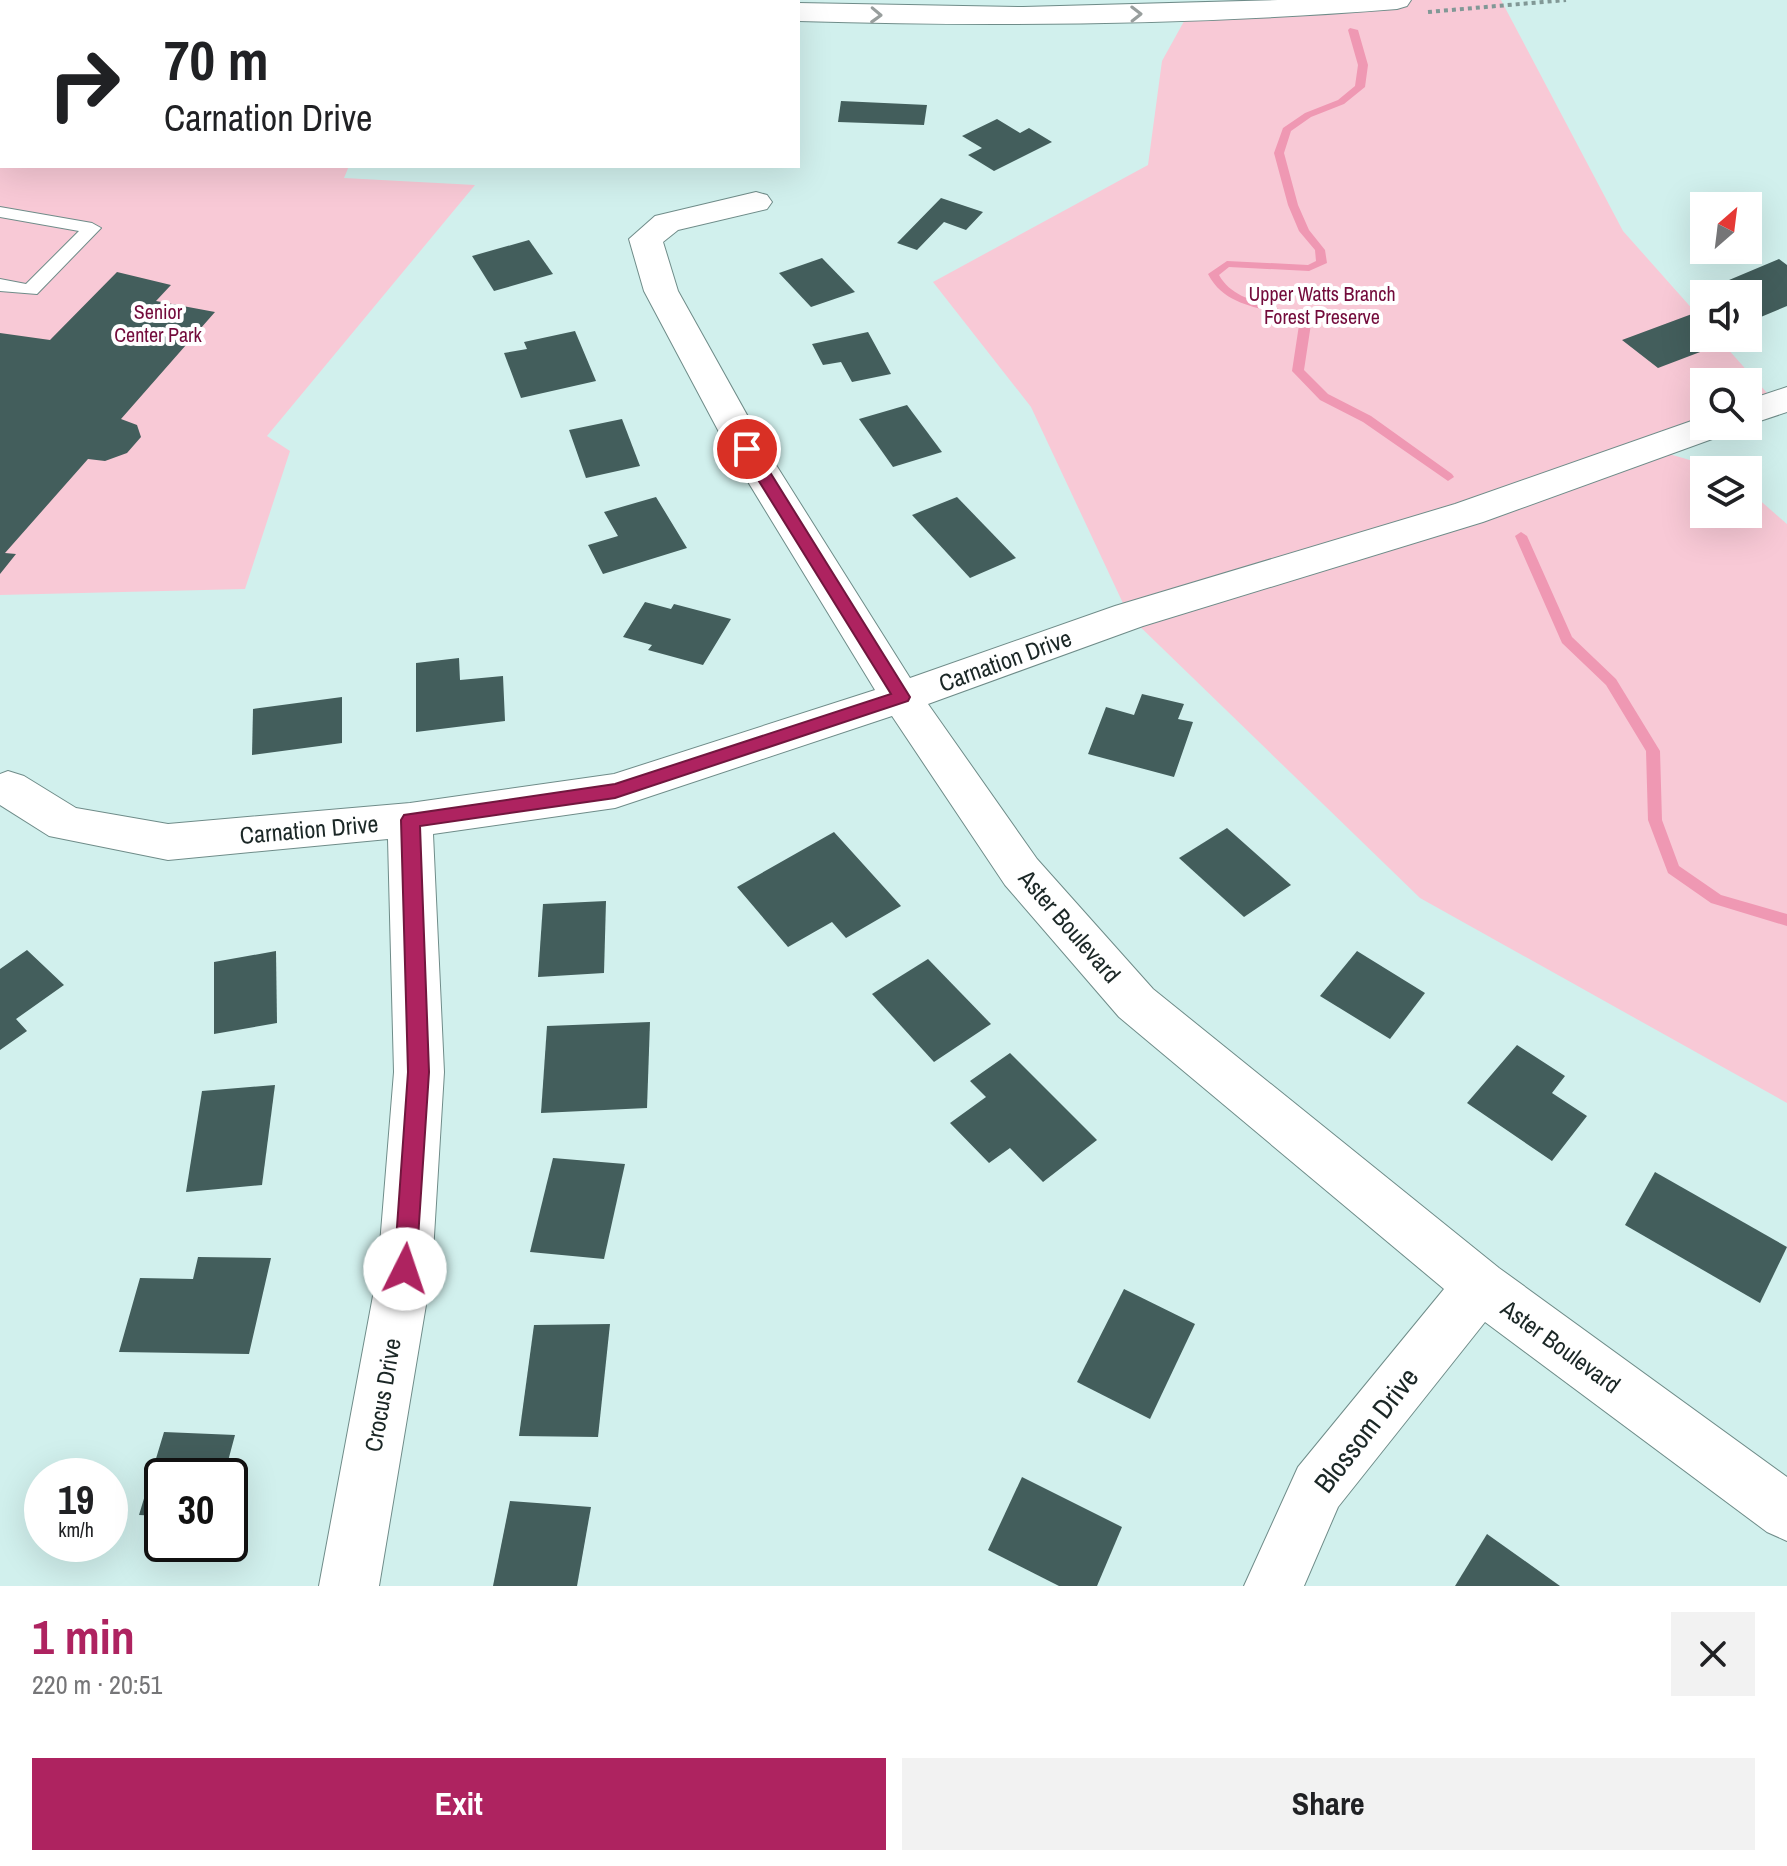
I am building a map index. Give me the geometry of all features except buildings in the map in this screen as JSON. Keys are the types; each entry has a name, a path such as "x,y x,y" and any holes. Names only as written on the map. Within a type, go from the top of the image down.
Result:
{"street":[{"path":"800,12 911,16 1188,14 1397,0"},
{"name":"Aster Boulevard","path":"756,202 667,223 646,239 661,291 747,449 901,697 1021,872 1136,1003 1480,1286 1787,1512"},
{"path":"1762,408 1787,399"},
{"name":"Carnation Drive","path":"3,782 65,824 168,842 410,820 615,791 901,697 1129,616 1469,513 1690,434"},
{"name":"Crocus Drive","path":"349,1586 405,1269 419,1072 410,820"},
{"name":"Blossom Drive","path":"1274,1586 1318,1487 1480,1286"}],"lane":[{"path":"0,212 92,228 30,290 0,285"}],"green space":[{"name":"Upper Watts Branch Forest Preserve","path":"1397,0 1501,0 1623,231 1690,306 1690,352 1730,352 1745,368 1690,368 1690,432 1652,449 1690,460 1690,528 1762,528 1762,502 1787,524 1787,1103 1420,898 1129,616 1031,407 933,282 1148,165 1162,61 1188,14"},
{"name":"Senior Center Park","path":"0,168 348,168 344,178 475,185 267,436 290,451 245,589 0,595"},
{"path":"1762,387 1776,403 1762,408"}],"waterway":[{"path":"1353,30 1363,65 1360,87 1341,102 1308,115 1287,130 1279,153 1293,205 1304,231 1320,250 1322,263 1309,268 1227,264 1213,274 1228,294 1282,312 1305,324 1298,371 1324,397 1367,419 1448,477"},
{"path":"1521,536 1567,640 1611,682 1653,751 1655,820 1673,869 1716,899 1787,920"}],"route":[{"path":"405,1269 419,1072 410,820 615,791 901,697 747,449"}]}
